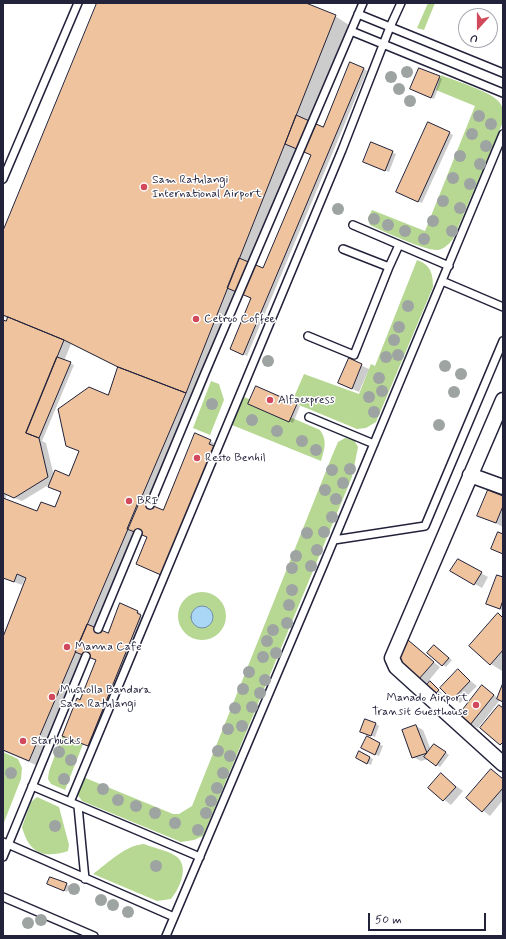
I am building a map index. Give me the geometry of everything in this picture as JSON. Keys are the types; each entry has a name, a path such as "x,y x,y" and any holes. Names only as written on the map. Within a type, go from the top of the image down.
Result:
{"street":[{"path":"503,400 393,654 392,661 396,667 503,764"},
{"path":"470,475 503,487"}],"lane":[{"path":"3,179 78,3"},
{"path":"150,505 358,14 364,3"},
{"path":"70,802 342,150 383,44 401,3"},
{"path":"358,14 503,73"},
{"path":"351,31 503,93"},
{"path":"166,936 334,540 503,134"},
{"path":"353,225 449,266"},
{"path":"308,336 354,355 399,245"},
{"path":"343,249 389,268"},
{"path":"442,281 503,307"},
{"path":"334,540 425,526 503,341"},
{"path":"309,417 374,444"},
{"path":"98,629 138,533"},
{"path":"3,857 6,843 32,786 86,656"},
{"path":"32,786 200,857"},
{"path":"78,806 85,879"},
{"path":"6,843 174,917"},
{"path":"3,896 94,936"}],"green space":[{"path":"428,3 435,3 424,30 417,28"},
{"path":"441,75 473,87 496,99 500,103 503,110 503,122 453,239 442,249 438,250 414,244 384,232 370,225 368,218 372,210 425,231 475,106 436,90"},
{"path":"417,260 425,264 430,270 432,274 433,287 376,422 366,428 357,429 299,405 294,397 304,374 359,394 371,364 375,366"},
{"path":"211,381 219,384 224,400 210,435 193,428"},
{"path":"244,397 320,430 325,442 321,461 232,425"},
{"path":"345,438 354,440 358,447 352,477 203,836 194,840 181,842 82,801 77,794 83,777 173,814 179,814 192,806 332,456 338,442"},
{"path":"202,592 211,594 219,599 224,607 226,616 224,625 219,633 211,638 202,640 193,638 185,633 180,625 178,616 180,607 185,599 193,594"},
{"path":"62,736 83,744 65,790 51,784 48,779 49,771"},
{"path":"3,752 18,759 22,768 21,779 3,825"},
{"path":"37,797 59,807 69,845 68,851 44,854 38,852 29,843 22,827 31,802"},
{"path":"144,844 171,853 179,859 182,864 183,870 180,883 171,899 157,901 93,874 123,851 137,845"}],"water":[{"path":"198,606 206,606 213,613 213,621 206,628 198,628 191,621 191,613"}],"building":[{"name":"Sam Ratulangi International Airport","path":"97,3 306,3 336,15 186,393 118,367 64,340 3,315 3,231"},
{"path":"350,62 364,68 243,355 230,349 251,298 227,288 239,258 263,268 311,155 285,144 296,115 323,127"},
{"path":"419,68 440,76 431,98 410,89"},
{"path":"428,122 450,132 418,202 396,192"},
{"path":"371,142 393,151 385,171 363,162"},
{"path":"8,317 64,340 26,433 39,438 48,477 14,498 3,493 3,320 6,321"},
{"path":"57,357 71,362 39,438 26,433"},
{"path":"349,358 362,364 352,389 338,383"},
{"path":"118,367 186,393 29,761 3,750 3,637 26,578 17,574 14,582 3,578 3,498 37,511 41,502 55,507 61,492 48,487 55,470 69,476 79,451 66,446 58,409 89,387 108,395"},
{"path":"256,386 297,404 289,422 248,404"},
{"path":"195,433 211,440 209,444 214,446 161,575 136,564 147,537 127,529 139,500 163,510"},
{"path":"488,490 503,496 503,506 496,523 477,516"},
{"path":"498,532 503,534 503,554 491,549"},
{"path":"458,559 482,572 474,585 450,571"},
{"path":"497,575 503,577 503,600 500,609 486,604"},
{"path":"120,603 138,611 137,613 141,615 88,746 62,736 77,698 80,700 96,660 75,652 87,624 108,633"},
{"path":"498,613 503,618 503,650 490,665 469,646"},
{"path":"408,640 434,662 418,680 393,658"},
{"path":"434,645 449,658 442,666 427,653"},
{"path":"458,669 470,681 452,700 440,688"},
{"path":"430,681 439,690 434,695 425,687"},
{"path":"503,683 503,702 497,699"},
{"name":"Manado Airport Transit Guesthouse","path":"482,685 494,695 470,725 458,716"},
{"path":"499,705 503,708 503,742 500,745 480,728"},
{"path":"365,719 376,723 371,736 360,732"},
{"path":"416,725 427,753 412,758 402,730"},
{"path":"367,736 380,743 375,755 361,748"},
{"path":"434,744 446,752 436,766 424,757"},
{"path":"359,751 370,757 367,764 356,758"},
{"path":"491,769 503,779 503,788 482,812 466,798"},
{"path":"441,773 456,787 443,801 428,788"},
{"path":"50,877 67,883 64,891 47,884"}],"place":[{"name":"Sam Ratulangi International Airport","path":"144,187"},
{"name":"Cetroo Coffee","path":"196,319"},
{"name":"Alfaexpress","path":"270,400"},
{"name":"Resto Benhil","path":"197,458"},
{"name":"BRI","path":"129,501"},
{"name":"Manna Cafe","path":"67,647"},
{"name":"Musholla Bandara Sam Ratulangi","path":"52,697"},
{"name":"Manado Airport Transit Guesthouse","path":"476,705"},
{"name":"Starbucks","path":"23,741"}]}
